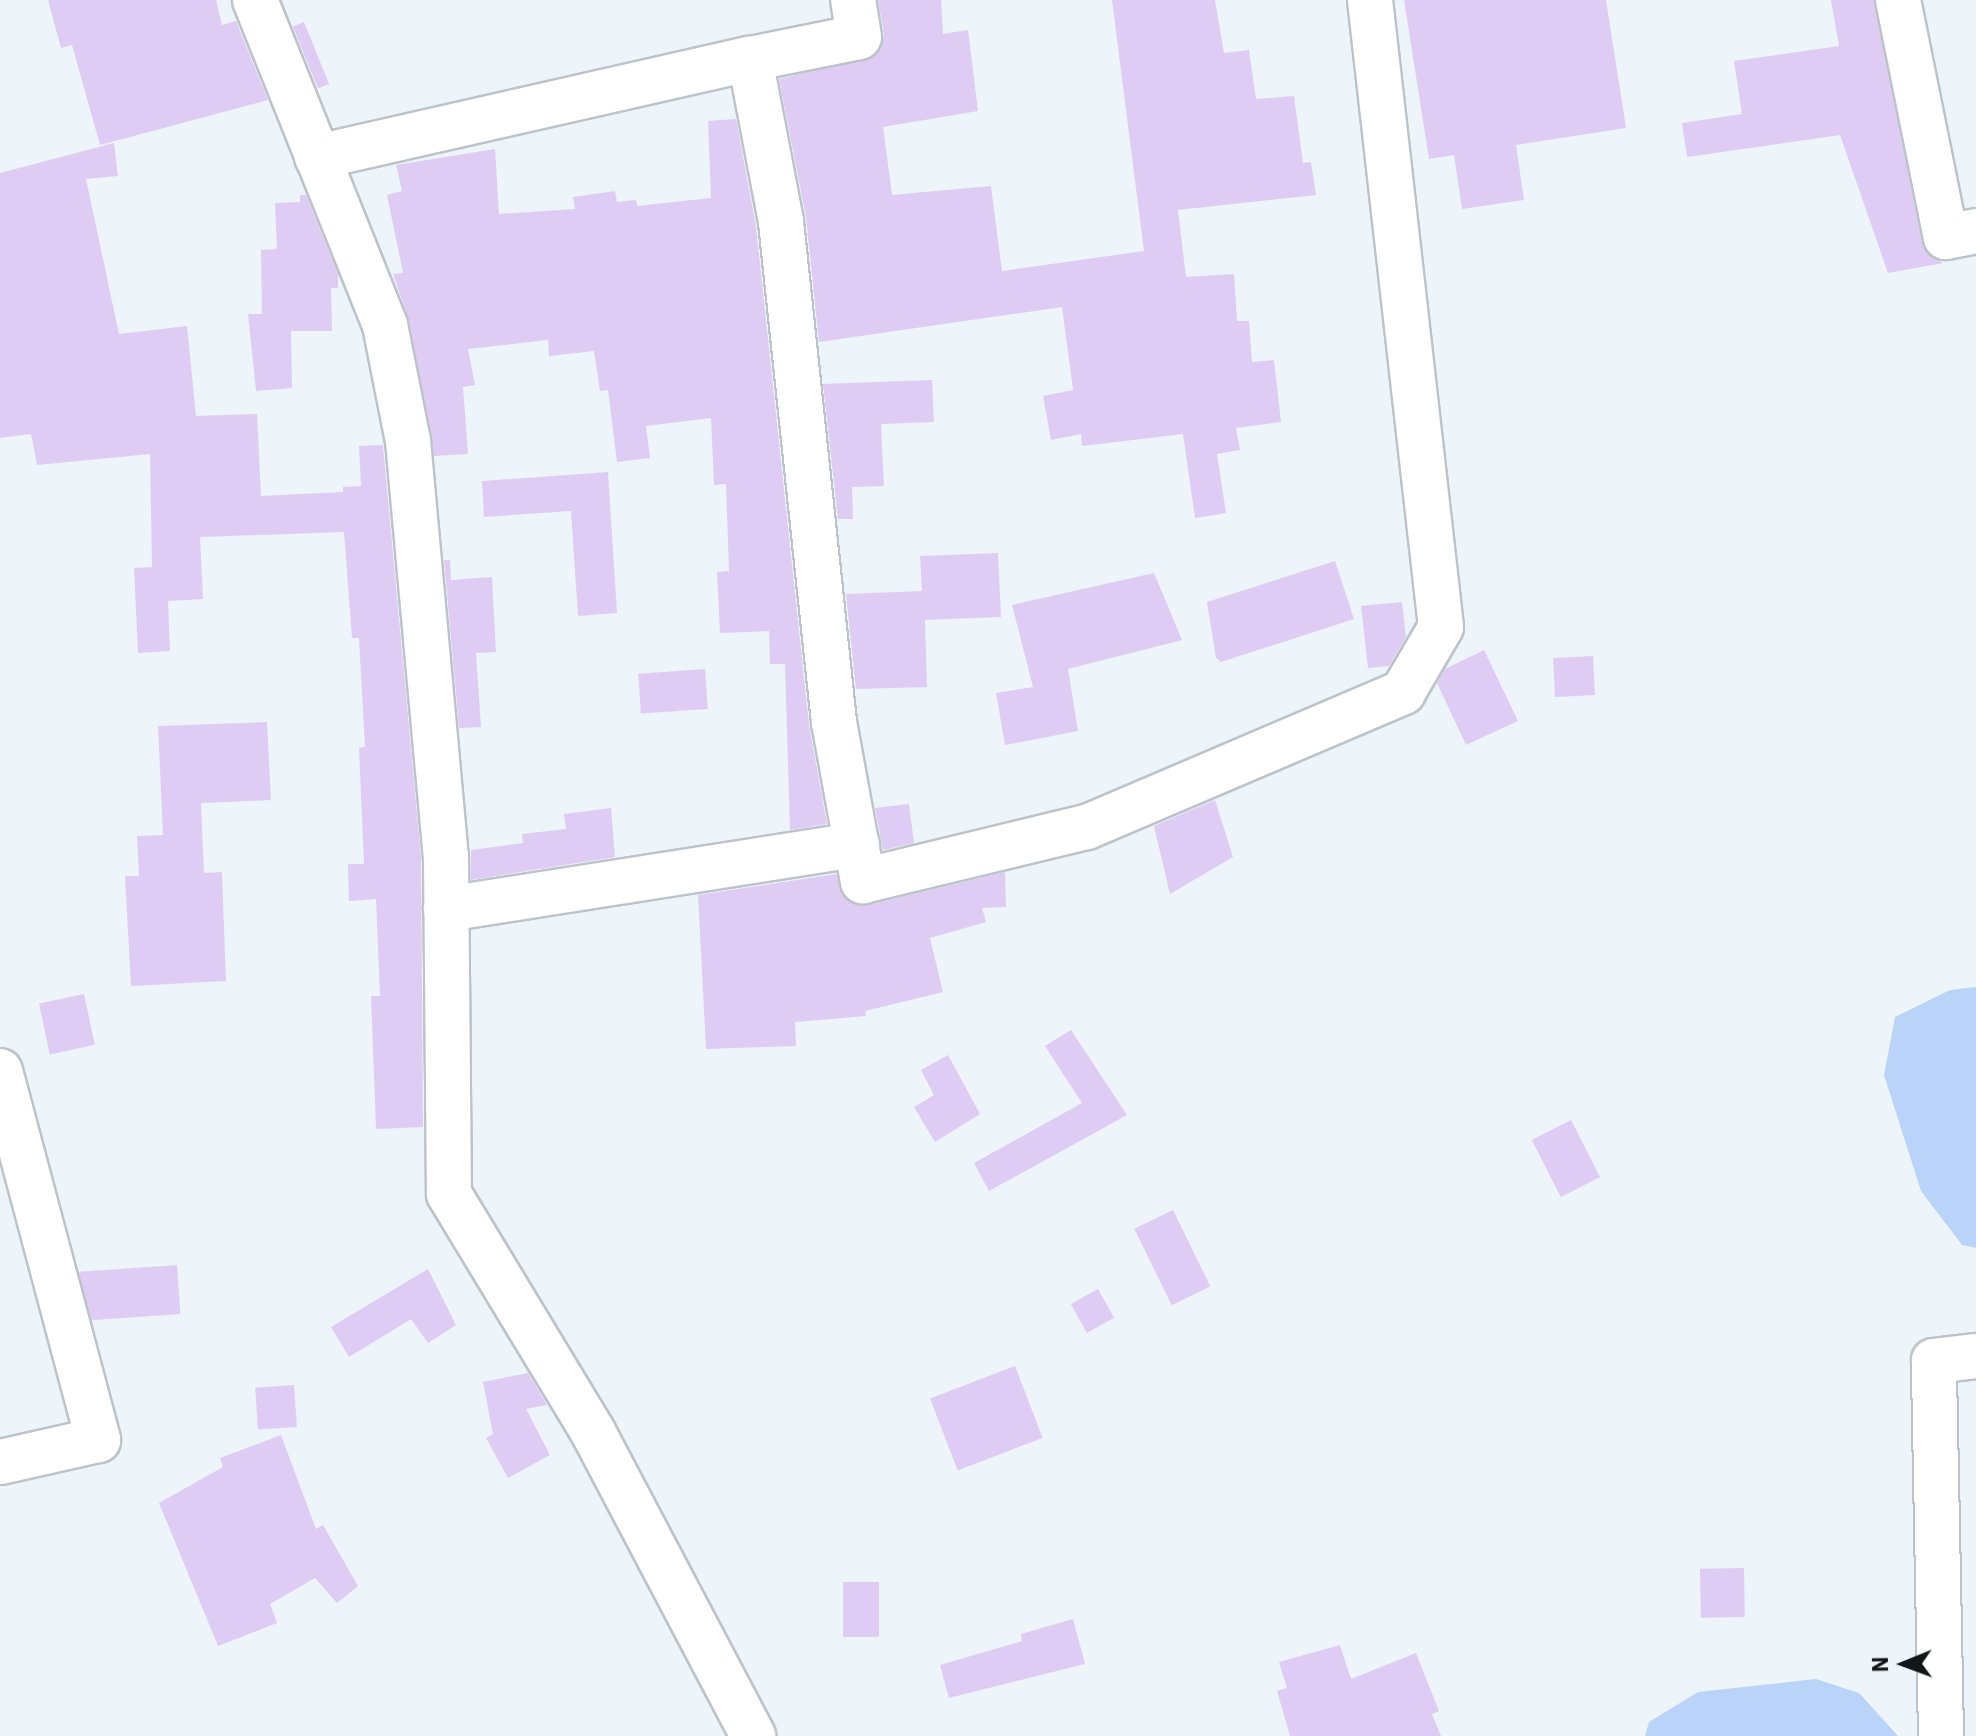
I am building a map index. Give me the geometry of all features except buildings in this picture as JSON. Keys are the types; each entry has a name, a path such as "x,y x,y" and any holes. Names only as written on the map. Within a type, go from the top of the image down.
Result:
{"street":[{"path":"255,0 385,325 408,441 446,856 449,1194 593,1432 670,1587 753,1736"},
{"path":"317,157 859,37 853,0"},
{"path":"750,59 781,222 834,722 863,881 1087,827 1403,692 1441,627 1370,0"},
{"path":"1898,0 1946,237 1976,231"},
{"path":"446,909 857,845"},
{"path":"0,1071 98,1440 0,1462"},
{"path":"1941,1736 1934,1361 1976,1356"}],"water":[{"path":"1976,987 1976,1248 1962,1245 1921,1191 1884,1075 1895,1017 1950,990"},
{"path":"1816,1679 1859,1693 1898,1736 1645,1736 1649,1722 1698,1692"}]}
